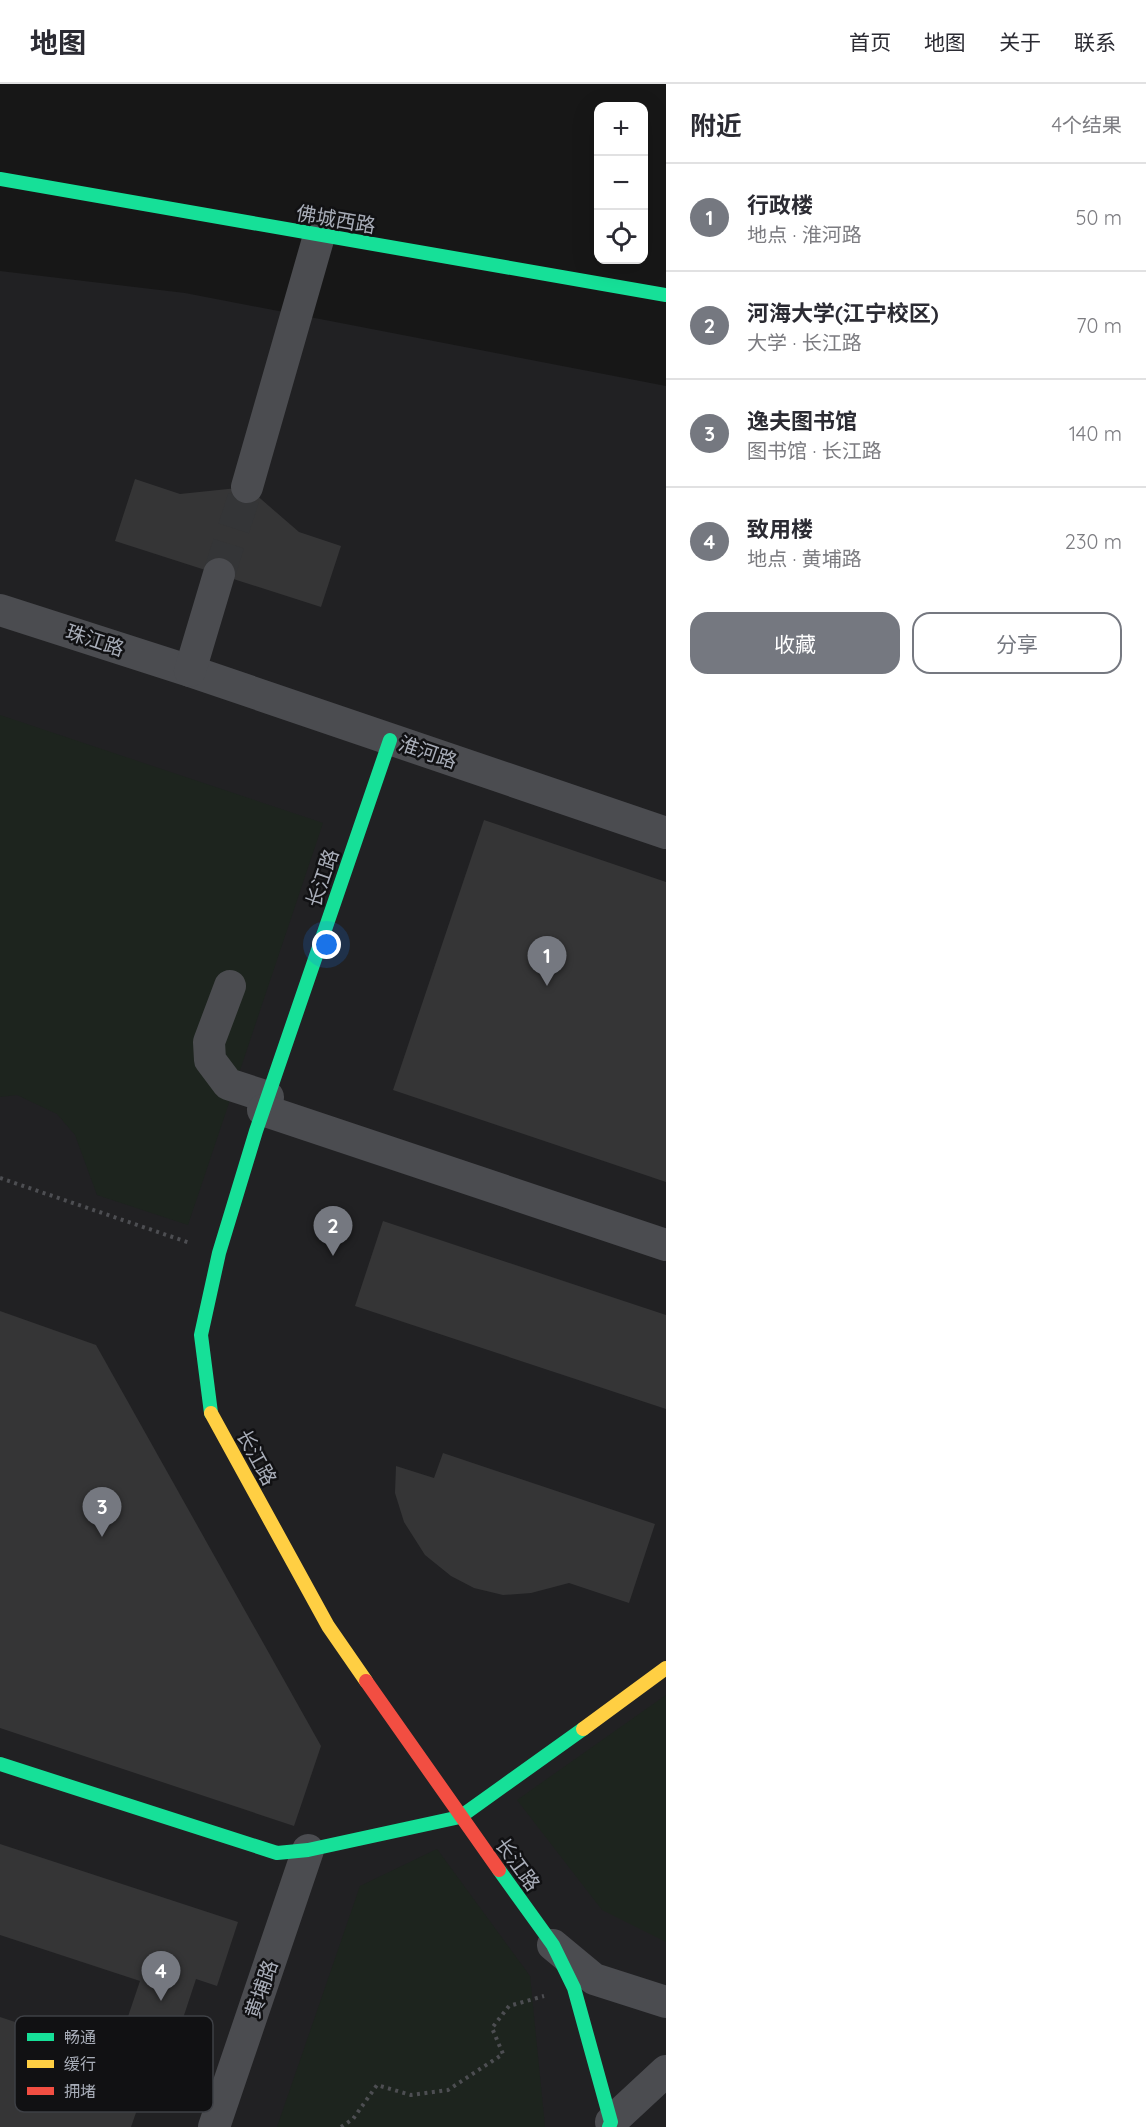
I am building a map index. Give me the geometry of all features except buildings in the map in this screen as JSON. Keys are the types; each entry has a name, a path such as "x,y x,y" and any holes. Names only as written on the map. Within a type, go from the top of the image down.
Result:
{"street":[{"name":"佛城西路","path":"0,178 319,236 666,295"},
{"path":"247,487 319,236"},
{"path":"190,671 219,574"},
{"name":"珠江路","path":"0,610 190,671"},
{"name":"淮河路","path":"190,671 666,833"},
{"name":"长江路","path":"390,740 266,1104 219,1253 201,1335 211,1416 328,1626 460,1817 553,1945 574,1988 610,2124"},
{"path":"230,986 209,1042 210,1060 228,1084 266,1104 666,1245"},
{"path":"0,1764 277,1853 309,1850 460,1817 666,1668"},
{"name":"黄埔路","path":"214,2127 309,1850"},
{"path":"553,1945 594,1979 666,2002"},
{"path":"610,2124 666,2072"}],"path":[{"path":"0,1178 219,1253"},
{"path":"341,2127 353,2119 377,2085 411,2094 448,2090 503,2054 492,2028 509,2006 574,1988"}],"shaded area":[{"path":"0,271 185,293 666,386 666,2127 0,2127"},
{"path":"0,715 323,823 188,1225 97,1195 75,1135 57,1114 17,1095 0,1097"},
{"path":"666,1695 666,1942 602,1910 517,1800"},
{"path":"437,1849 530,1976 545,2127 277,2127 360,1886"}],"tunnel":[{"path":"219,574 247,487"}],"traffic: fast":[{"path":"0,179 666,295"},
{"path":"211,1413 201,1335 219,1253 256,1131 390,740"},
{"path":"0,1764 277,1853 308,1850 460,1817 583,1729"},
{"path":"499,1870 553,1945 574,1988 611,2122 609,2127"}],"traffic: slow":[{"path":"211,1413 328,1626 366,1681"},
{"path":"583,1729 666,1668"}],"traffic: jam":[{"path":"366,1681 499,1870"}],"place":[{"name":"行政楼","path":"547,986"},
{"name":"河海大学(江宁校区)","path":"333,1256"},
{"name":"逸夫图书馆","path":"102,1537"},
{"name":"致用楼","path":"161,2001"}]}
